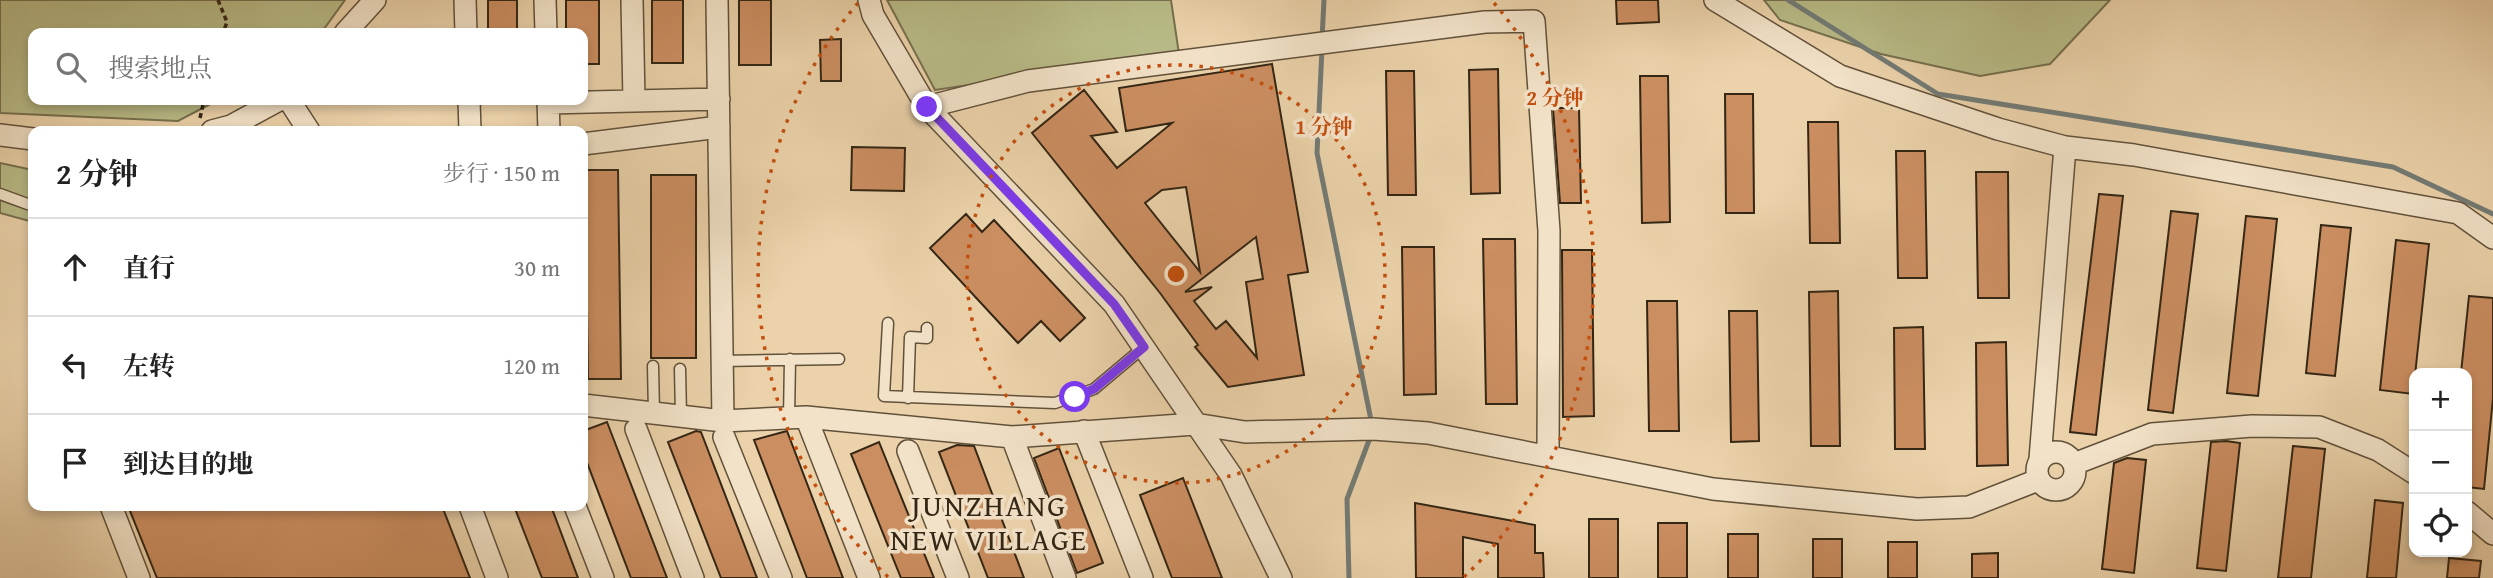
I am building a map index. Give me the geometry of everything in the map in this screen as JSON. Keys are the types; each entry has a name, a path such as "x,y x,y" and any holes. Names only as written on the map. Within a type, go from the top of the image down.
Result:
{"street":[{"path":"350,28 375,0"},
{"path":"465,0 466,28"},
{"path":"545,0 546,28"},
{"path":"632,0 634,101"},
{"path":"717,0 724,429 780,578"},
{"path":"869,0 873,15 927,107 1114,304 1231,475 1280,578"},
{"path":"1715,0 1840,76 1998,129 2065,147 2134,155 2458,213 2493,238"},
{"path":"927,107 1028,81 1485,22 1534,21 1549,231 1548,454"},
{"path":"588,101 719,99"},
{"path":"231,126 270,105"},
{"path":"292,105 306,126"},
{"path":"468,105 470,126"},
{"path":"548,105 549,126"},
{"path":"588,143 719,127"},
{"path":"0,135 28,138"},
{"path":"588,406 681,416 724,429 797,418 1012,437 1195,424 1245,432 1373,429 1428,433 1548,454 1713,489 1917,509 1969,507 2039,469 2048,452 2059,451 2068,455 2074,464 2075,474 2063,489 2044,487 2039,469 2065,147"},
{"path":"797,418 869,578"},
{"path":"2074,464 2152,434 2252,426 2319,428 2378,450 2409,470"},
{"path":"636,429 693,578"},
{"path":"1084,431 1138,577"},
{"path":"1012,437 1065,578"},
{"path":"908,451 958,578"},
{"path":"113,511 139,578"},
{"path":"472,511 497,578"},
{"path":"577,511 603,578"},
{"path":"2472,516 2493,534"}],"lane":[{"path":"0,194 28,204"},
{"path":"888,323 884,396 1055,403 1094,389 1144,347"},
{"path":"908,398 911,337 927,338 927,328"},
{"path":"790,359 797,418"},
{"path":"722,360 839,359"},
{"path":"653,366 654,413"},
{"path":"680,369 681,416"}],"path":[{"path":"218,0 227,22 225,28"}],"green space":[{"path":"0,0 345,0 325,28 28,28 28,105 208,105 178,121 0,113"},
{"path":"887,0 1171,0 1179,54 935,90"},
{"path":"1764,0 2110,0 2050,64 1980,76 1881,54 1780,20"},
{"path":"0,163 28,169 28,221 0,213"}],"building":[{"path":"488,0 517,0 517,28 488,28"},
{"path":"566,0 599,0 599,64 588,64 588,28 566,28"},
{"path":"652,0 683,0 683,63 652,63"},
{"path":"739,0 771,0 771,65 739,65"},
{"path":"1616,0 1658,0 1659,22 1617,24"},
{"path":"841,39 841,81 821,81 820,40"},
{"path":"1272,64 1308,272 1288,275 1304,375 1228,387 1195,347 1198,345 1160,293 1032,133 1084,90 1117,132 1091,136 1117,168 1172,123 1126,131 1119,88","holes":["1186,187 1200,272 1145,203 1162,190","1256,237 1263,279 1246,282 1257,358 1226,321 1216,329 1194,301 1212,287 1185,292"]},
{"path":"1498,69 1500,193 1471,194 1469,70"},
{"path":"1386,71 1414,71 1416,195 1388,195"},
{"path":"1640,76 1668,76 1670,222 1642,223"},
{"path":"1725,94 1753,94 1754,213 1726,213"},
{"path":"1553,108 1579,108 1581,203 1560,203"},
{"path":"1808,122 1838,122 1840,243 1810,243"},
{"path":"852,147 905,148 904,191 851,190"},
{"path":"1896,151 1925,151 1927,278 1898,278"},
{"path":"588,170 618,170 621,379 588,379"},
{"path":"1976,172 2008,172 2009,298 1978,298"},
{"path":"651,175 696,175 696,358 651,358"},
{"path":"2099,194 2123,196 2096,435 2070,432"},
{"path":"2171,211 2198,214 2173,413 2148,410"},
{"path":"966,214 982,232 994,220 1085,318 1060,341 1041,321 1018,343 930,248"},
{"path":"2246,216 2277,219 2258,396 2227,393"},
{"path":"2321,225 2351,228 2335,376 2306,373"},
{"path":"1483,239 1515,239 1517,404 1486,404"},
{"path":"2396,240 2429,244 2416,368 2409,368 2409,394 2380,390"},
{"path":"1402,247 1434,247 1436,394 1404,395"},
{"path":"1562,250 1592,250 1594,416 1563,417"},
{"path":"1838,291 1840,446 1811,446 1809,292"},
{"path":"2469,296 2493,298 2493,398 2484,489 2472,488 2472,368 2462,368"},
{"path":"1647,301 1677,301 1679,431 1649,431"},
{"path":"1729,311 1757,311 1759,441 1731,442"},
{"path":"1923,327 1925,449 1895,449 1894,328"},
{"path":"2006,342 2008,465 1977,466 1976,343"},
{"path":"607,422 667,578 631,578 588,465 588,429"},
{"path":"696,431 701,432 757,578 721,578 668,442"},
{"path":"787,431 843,578 807,578 754,440"},
{"path":"879,442 934,578 901,578 851,454"},
{"path":"2211,442 2240,443 2226,571 2197,568"},
{"path":"957,445 974,446 1024,578 988,578 939,452"},
{"path":"2293,446 2325,449 2311,578 2278,578"},
{"path":"1059,448 1103,563 1077,573 1034,458"},
{"path":"2127,458 2146,460 2134,573 2102,569 2114,463"},
{"path":"1183,478 1222,578 1172,578 1140,495"},
{"path":"2375,500 2403,503 2396,578 2367,578"},
{"path":"1415,503 1535,525 1535,553 1543,553 1544,578 1498,578 1498,544 1463,537 1463,578 1416,578"},
{"path":"130,511 444,511 470,578 157,578"},
{"path":"516,511 553,511 578,578 542,578"},
{"path":"1589,519 1618,519 1618,578 1589,578"},
{"path":"1658,523 1687,523 1687,578 1658,578"},
{"path":"1728,534 1758,534 1758,578 1728,578"},
{"path":"1813,539 1842,539 1842,578 1813,578"},
{"path":"1888,542 1917,542 1917,578 1888,578"},
{"path":"1998,553 1998,578 1972,578 1972,554"},
{"path":"2449,558 2481,561 2479,578 2447,578"}],"waterway":[{"path":"1322,39 1324,0"},
{"path":"1788,0 1938,94 2393,167 2493,214"},
{"path":"1322,49 1317,153 1372,425"},
{"path":"1349,578 1347,499 1371,435"}],"district":[{"name":"JUNZHANG NEW VILLAGE","path":"989,523"}],"route":[{"path":"927,107 1114,304 1144,347 1094,389 1075,397"}]}
